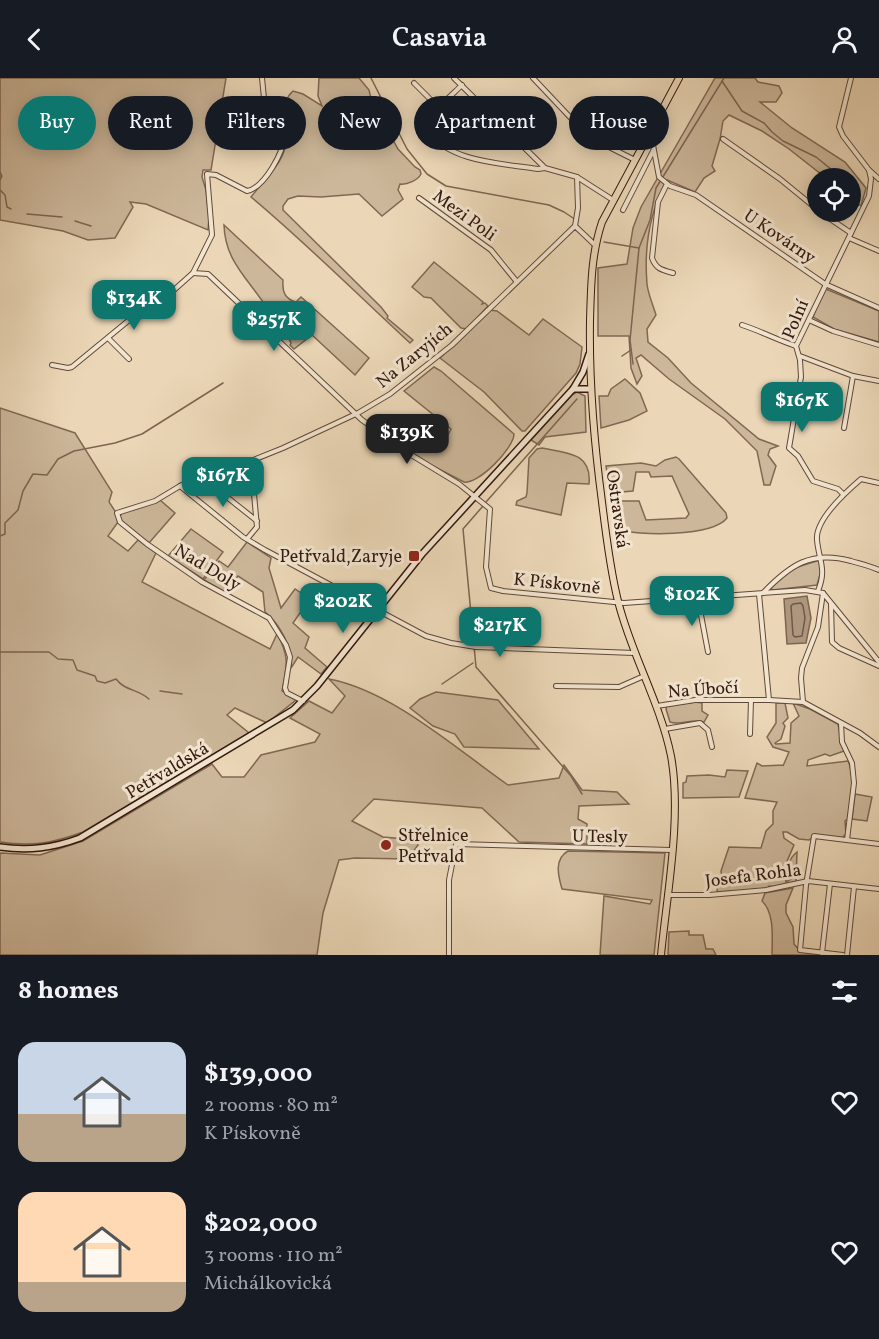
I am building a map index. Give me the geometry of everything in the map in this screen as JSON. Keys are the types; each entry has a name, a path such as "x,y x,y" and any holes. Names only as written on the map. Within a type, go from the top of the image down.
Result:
{"main road":[{"name":"Ostravská","path":"669,96 679,78"},
{"name":"Ostravská","path":"640,150 602,222 596,245 591,275 590,386 608,550 618,602 657,706 671,756 674,788 671,850 661,955"}],"street":[{"path":"52,365 70,368 128,321 165,298 193,273 210,240 213,228 207,174 222,178 245,191 252,190 279,157 284,134 264,98 262,78"},
{"path":"454,78 545,168"},
{"path":"533,78 584,132 634,160"},
{"path":"851,78 839,127 843,136 878,179"},
{"path":"414,83 429,96"},
{"path":"452,96 462,85"},
{"path":"723,139 807,201"},
{"path":"449,150 470,158 568,173 613,200"},
{"path":"654,151 659,177 667,184 658,202 652,258 655,266 673,273"},
{"path":"623,210 654,151"},
{"name":"Polní","path":"843,494 838,489 810,479 798,456 789,448 801,377 800,356 795,346 869,196 869,170"},
{"path":"577,177 578,208 575,226 596,245"},
{"path":"870,179 878,179"},
{"name":"U Kovárny","path":"667,184 696,195 825,284 879,308"},
{"name":"Mezi Poli","path":"419,198 491,250 517,282"},
{"path":"833,222 850,236 879,251"},
{"name":"Na Zaryjích","path":"180,486 226,471 283,448 355,414 390,394 443,352 575,226"},
{"name":"K Pískovně","path":"198,261 205,272 302,360 355,414 386,438 475,495 490,509 486,567 491,588 618,602"},
{"path":"193,273 205,272"},
{"path":"809,320 833,331 879,345"},
{"path":"742,325 760,330 775,340 795,346"},
{"path":"108,338 129,358"},
{"name":"Petřvaldská","path":"0,847 23,850 45,848 80,838 276,722 303,701 423,553 573,389 590,353"},
{"path":"800,356 853,376 879,381"},
{"path":"844,428 853,376"},
{"path":"578,381 590,386"},
{"path":"573,389 590,386"},
{"path":"226,471 255,494 257,528 248,539"},
{"path":"203,477 257,521"},
{"path":"803,702 802,668 818,627 823,571 817,538 820,524 843,494 861,479 879,483"},
{"path":"180,486 248,539 287,563 426,636 476,647 636,653"},
{"name":"Nad Doly","path":"180,486 155,501 117,513 120,522 147,544 202,582 269,618 286,645 290,657 285,688 287,693 303,701"},
{"path":"760,594 792,566 822,556 845,559 879,570"},
{"path":"618,602 805,590 820,592 879,664"},
{"path":"760,594 769,700"},
{"path":"698,598 708,652"},
{"path":"831,604 832,642 838,648 879,664"},
{"path":"556,686 619,687 645,676"},
{"name":"Na Úbočí","path":"657,706 695,700 803,702 841,722 879,747"},
{"name":"Na Úbočí","path":"750,734 751,700"},
{"path":"841,722 842,742 852,764 854,783 848,840"},
{"path":"664,729 700,723 708,730 712,747"},
{"path":"854,887 842,955 800,950 806,885 814,836 879,844"},
{"name":"U Tesly","path":"449,955 450,880 456,844 671,850"},
{"name":"Josefa Rohla","path":"667,895 709,895 766,890 808,881 879,889"},
{"path":"822,953 830,884"}],"shaded area":[{"path":"0,78 226,78 223,96 205,96 205,150 214,150 211,170 203,170 202,177 206,190 208,230 146,204 130,202 133,207 115,238 88,240 63,231 0,220"},
{"path":"319,78 359,78 369,90 370,96 318,96"},
{"path":"715,78 755,78 758,82 779,86 782,93 776,102 760,102 792,128 845,162 850,168 813,168 762,131 729,115 723,121 712,166 715,171 704,178 695,192 667,180 652,217 646,270 648,288 656,315 647,329 648,342 668,358 691,383 759,439 778,446 770,449 768,455 776,466 770,485 764,485 757,451 725,419 669,379 641,355 636,358 642,376 637,384 631,368 629,336 598,336 598,268 627,264 633,228 641,207"},
{"path":"293,91 303,94 318,103 318,150 399,150 420,170 421,174 412,182 400,184 398,190 403,199 382,216 359,194 298,196 288,199 283,206 283,210 381,307 388,316 387,318 413,340 410,343 312,250 251,197 275,169 284,150 306,150 306,96 289,96"},
{"path":"861,182 866,188 861,206"},
{"path":"224,225 283,280 283,288 287,297 296,302 301,297 369,358 355,375 312,335 294,349 290,345 279,317 264,304 232,257 225,237"},
{"path":"434,262 483,302 482,304 485,303 488,306 467,329 461,328 431,298 424,297 412,287"},
{"path":"826,289 879,311 879,342 834,329 813,317 823,291"},
{"path":"490,310 497,311 529,335 543,319 582,347 580,364 576,373 525,431 522,431 484,392 440,358"},
{"path":"434,367 514,434 502,456 486,472 470,481 464,482 429,464 382,433 396,417 441,448 451,429 404,391"},
{"path":"625,379 640,393 647,411 629,420 601,428 599,396 608,396 611,389"},
{"path":"577,392 585,396 586,432 545,437 539,445 531,440 572,395"},
{"path":"0,408 75,433 112,492 109,502 118,522 108,536 128,551 138,540 156,553 142,582 270,649 277,634 286,656 282,691 296,700 267,723 235,708 227,715 249,733 83,832 62,839 32,844 0,842"},
{"path":"542,448 576,456 582,460 589,473 589,484 567,483 561,515 516,505 517,501 526,497 529,458 537,449"},
{"path":"676,457 726,513 727,518 719,524 691,532 656,534 616,529 610,504 612,501 639,501 646,520 686,518 689,514 672,476 651,477 649,472 636,472 633,491 610,493 606,466 641,463 656,466"},
{"path":"160,500 175,513 149,543 121,521 120,516 123,512"},
{"path":"191,529 223,552 203,579 168,556"},
{"path":"247,542 271,558 269,568 281,608 295,589 310,599 293,623 309,637 305,648 327,667 321,674 298,657 291,668 288,645 276,623 265,612 263,592 238,576 225,592 204,580 219,561 228,567"},
{"path":"820,560 821,571 817,585 773,590 770,588 794,568"},
{"path":"329,679 353,685 399,708 445,738 508,785 559,778 564,765 582,790 617,792 629,804 579,806 578,819 587,824 587,844 519,842 482,808 374,799 352,821 383,837 417,840 418,845 408,859 339,860 323,913 317,955 0,955 0,853 40,855 83,841 212,764 222,777 244,777 261,755 315,742 320,734 290,718 309,701 332,713 345,696"},
{"path":"436,692 498,700 539,749 464,747 455,734 433,726 410,708 420,699"},
{"path":"702,703 702,711 708,715 704,722 670,722 667,706"},
{"path":"776,703 785,703 788,718 783,723 785,726 781,739 776,744 790,743 791,723 799,716 793,703 838,724 844,751 808,760 807,766 848,761 853,778 848,819 845,821 846,834 842,838 815,835 809,840 799,839 783,832 784,838 794,845 785,866 786,882 793,878 789,871 789,864 797,852 796,882 776,887 769,886 768,889 717,892 718,881 722,878 721,871 729,847 761,848 766,831 773,824 773,811 777,802 745,798 757,763 762,766 783,766 789,752 773,747 767,737 776,723"},
{"path":"727,770 748,771 739,797 683,798 683,783 686,782 687,776 725,777"},
{"path":"855,794 872,797 867,821 852,819"},
{"path":"568,851 665,853 654,955 600,955 604,896 650,904 652,900 562,889 558,873 559,863"},
{"path":"793,888 786,905 786,913 793,927 794,944 799,950 824,955 772,955 771,919 762,901 765,893"},
{"path":"689,931 689,935 703,935 706,949 713,949 716,955 668,955 669,932"}],"water":[{"path":"807,596 811,618 806,643 787,644 784,599"}],"waterway":[{"path":"371,78 407,149 427,174 446,186 549,205 573,218"},
{"path":"633,364 630,340 639,248 650,220 656,188 724,78"},
{"path":"722,81 742,111 764,123 783,141 816,157 830,168"},
{"path":"0,172 2,176 0,180"},
{"path":"0,190 5,195 7,207 11,209"},
{"path":"27,214 62,217"},
{"path":"75,221 91,226"},
{"path":"604,242 639,248"},
{"path":"622,356 631,350"},
{"path":"0,536 5,534 5,523 18,510 23,491 33,474 47,475 58,459 74,451 115,443 142,434 223,383"},
{"path":"486,502 577,399"},
{"path":"483,506 463,529 476,667 571,776 582,794"},
{"path":"0,652 49,652 58,659 73,660 77,670 95,676 97,681 105,683 116,679 123,686 149,699"},
{"path":"442,684 473,663"},
{"path":"160,691 182,694"}],"place":[{"name":"Petřvald,Zaryje","path":"414,556"},
{"name":"Střelnice Petřvald","path":"386,845"}]}
